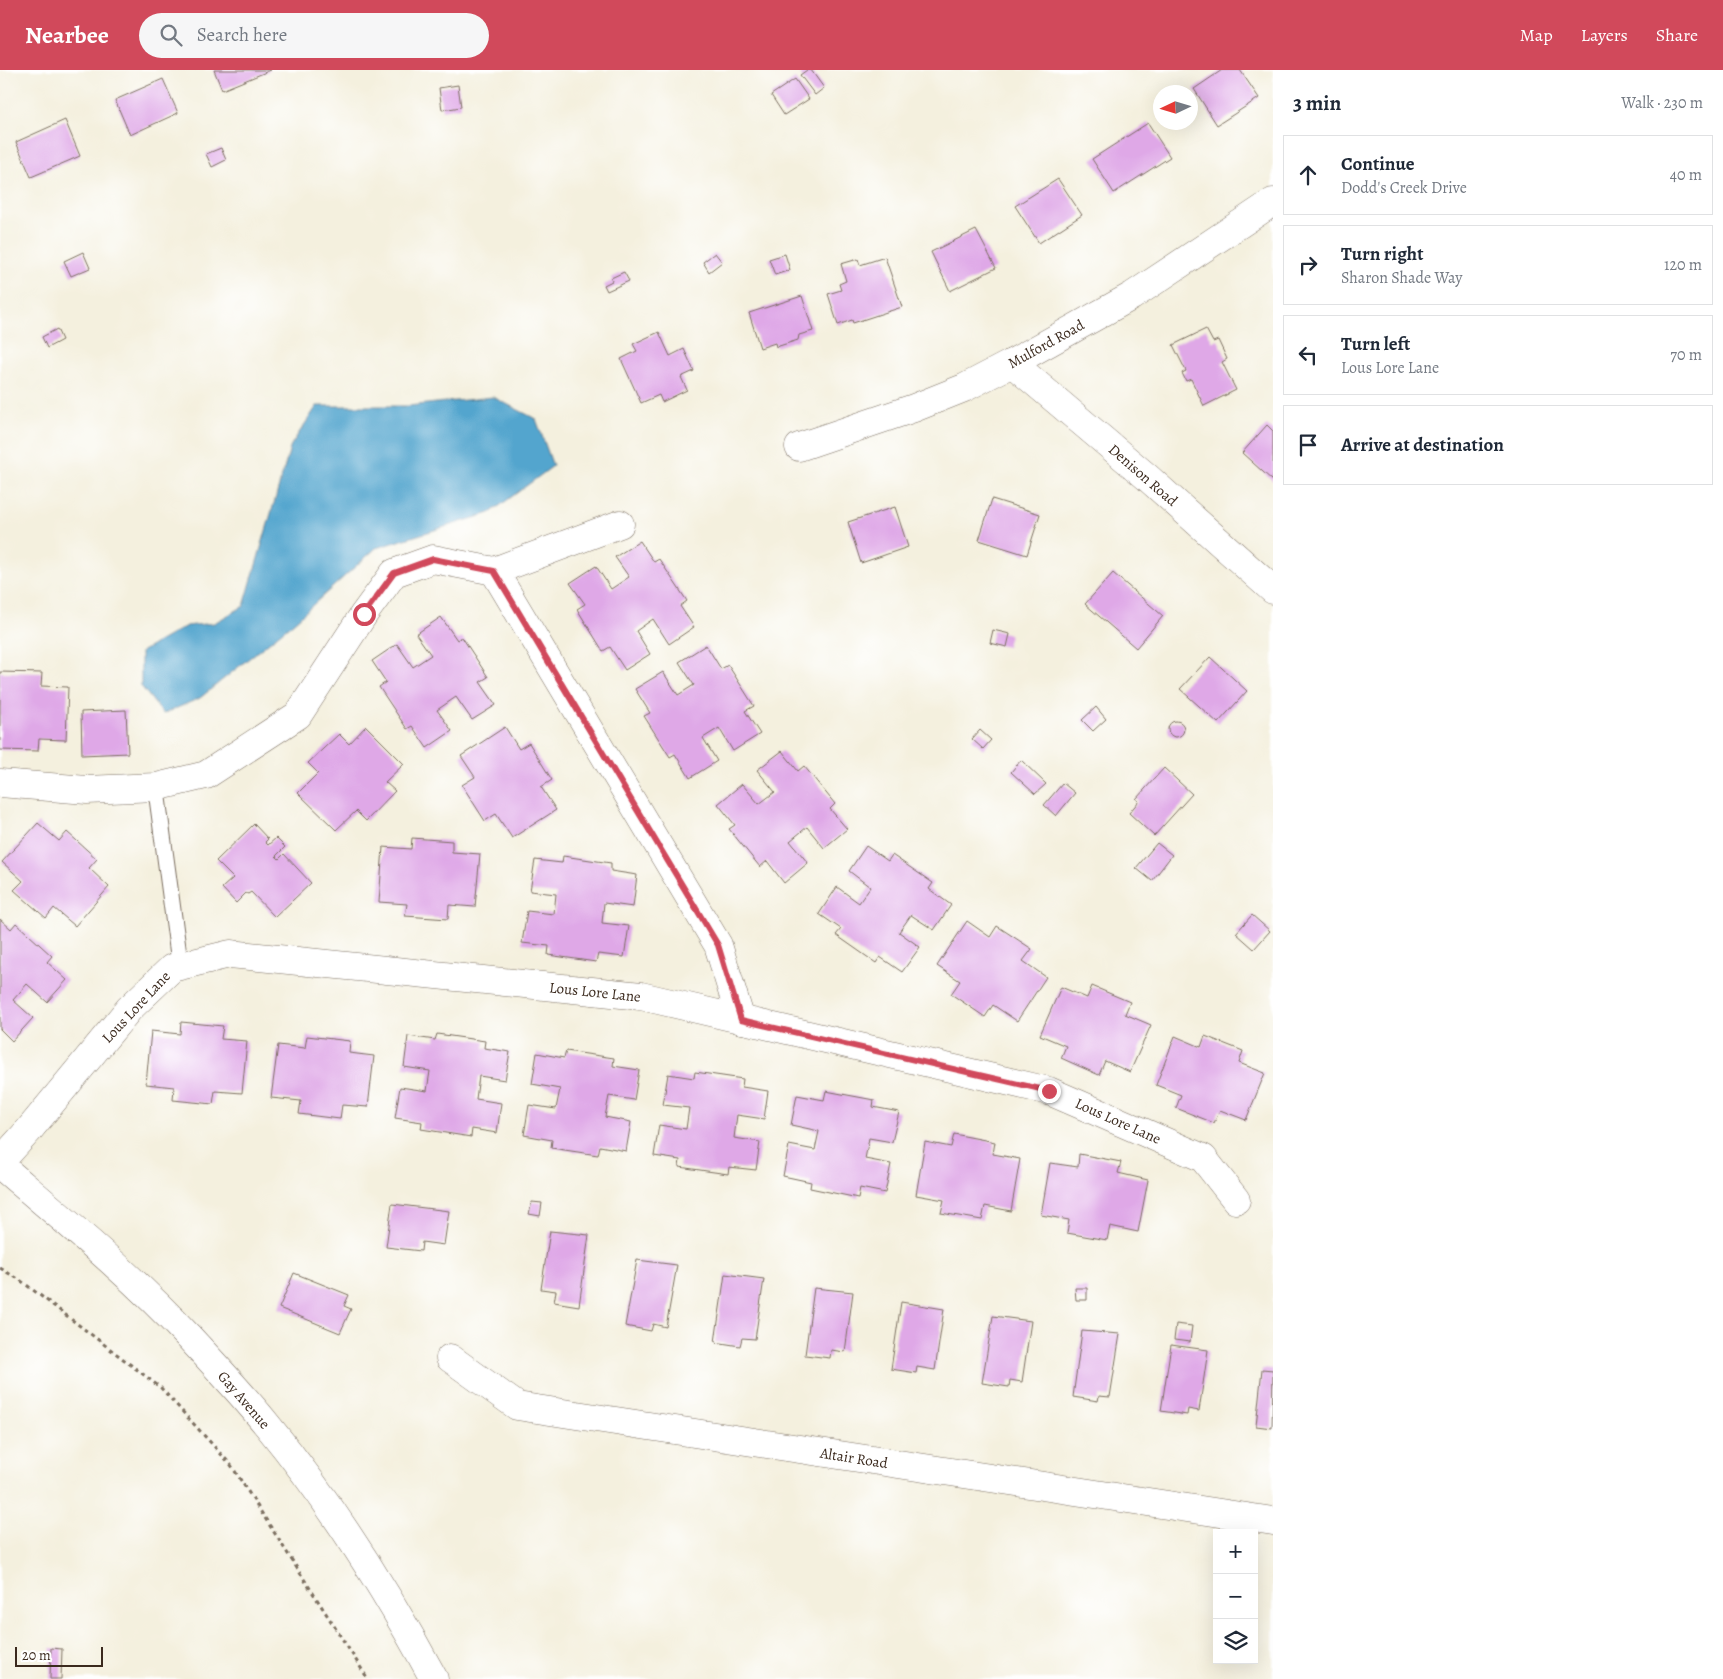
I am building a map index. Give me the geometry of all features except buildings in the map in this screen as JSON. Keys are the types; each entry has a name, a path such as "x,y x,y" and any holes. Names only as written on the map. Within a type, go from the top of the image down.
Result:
{"street":[{"name":"Mulford Road","path":"799,446 914,408 964,388 1132,296 1273,202"},
{"name":"Denison Road","path":"1012,363 1147,477 1273,590"},
{"path":"0,783 87,790 156,788 206,775 298,715 364,614 394,573 433,559 494,571 620,524"},
{"path":"494,571 718,945 741,1020"},
{"name":"Lous Lore Lane","path":"0,1164 129,1009 172,968 230,954 641,996 1049,1091 1203,1158 1236,1200"},
{"name":"Gay Avenue","path":"0,1164 116,1266 187,1335 268,1426 318,1491 353,1541 406,1628 434,1679"},
{"name":"Altair Road","path":"450,1358 517,1406 1273,1521"}],"lane":[{"path":"156,788 180,966"}],"path":[{"path":"0,1268 20,1280 161,1388 231,1465 368,1679"}],"water":[{"path":"493,397 536,419 553,466 490,513 376,548 294,622 200,698 163,714 141,686 141,652 186,626 214,623 244,606 291,445 317,406 408,406"}],"route":[{"path":"364,614 394,573 433,559 494,571 718,945 741,1020 1049,1091"}]}
